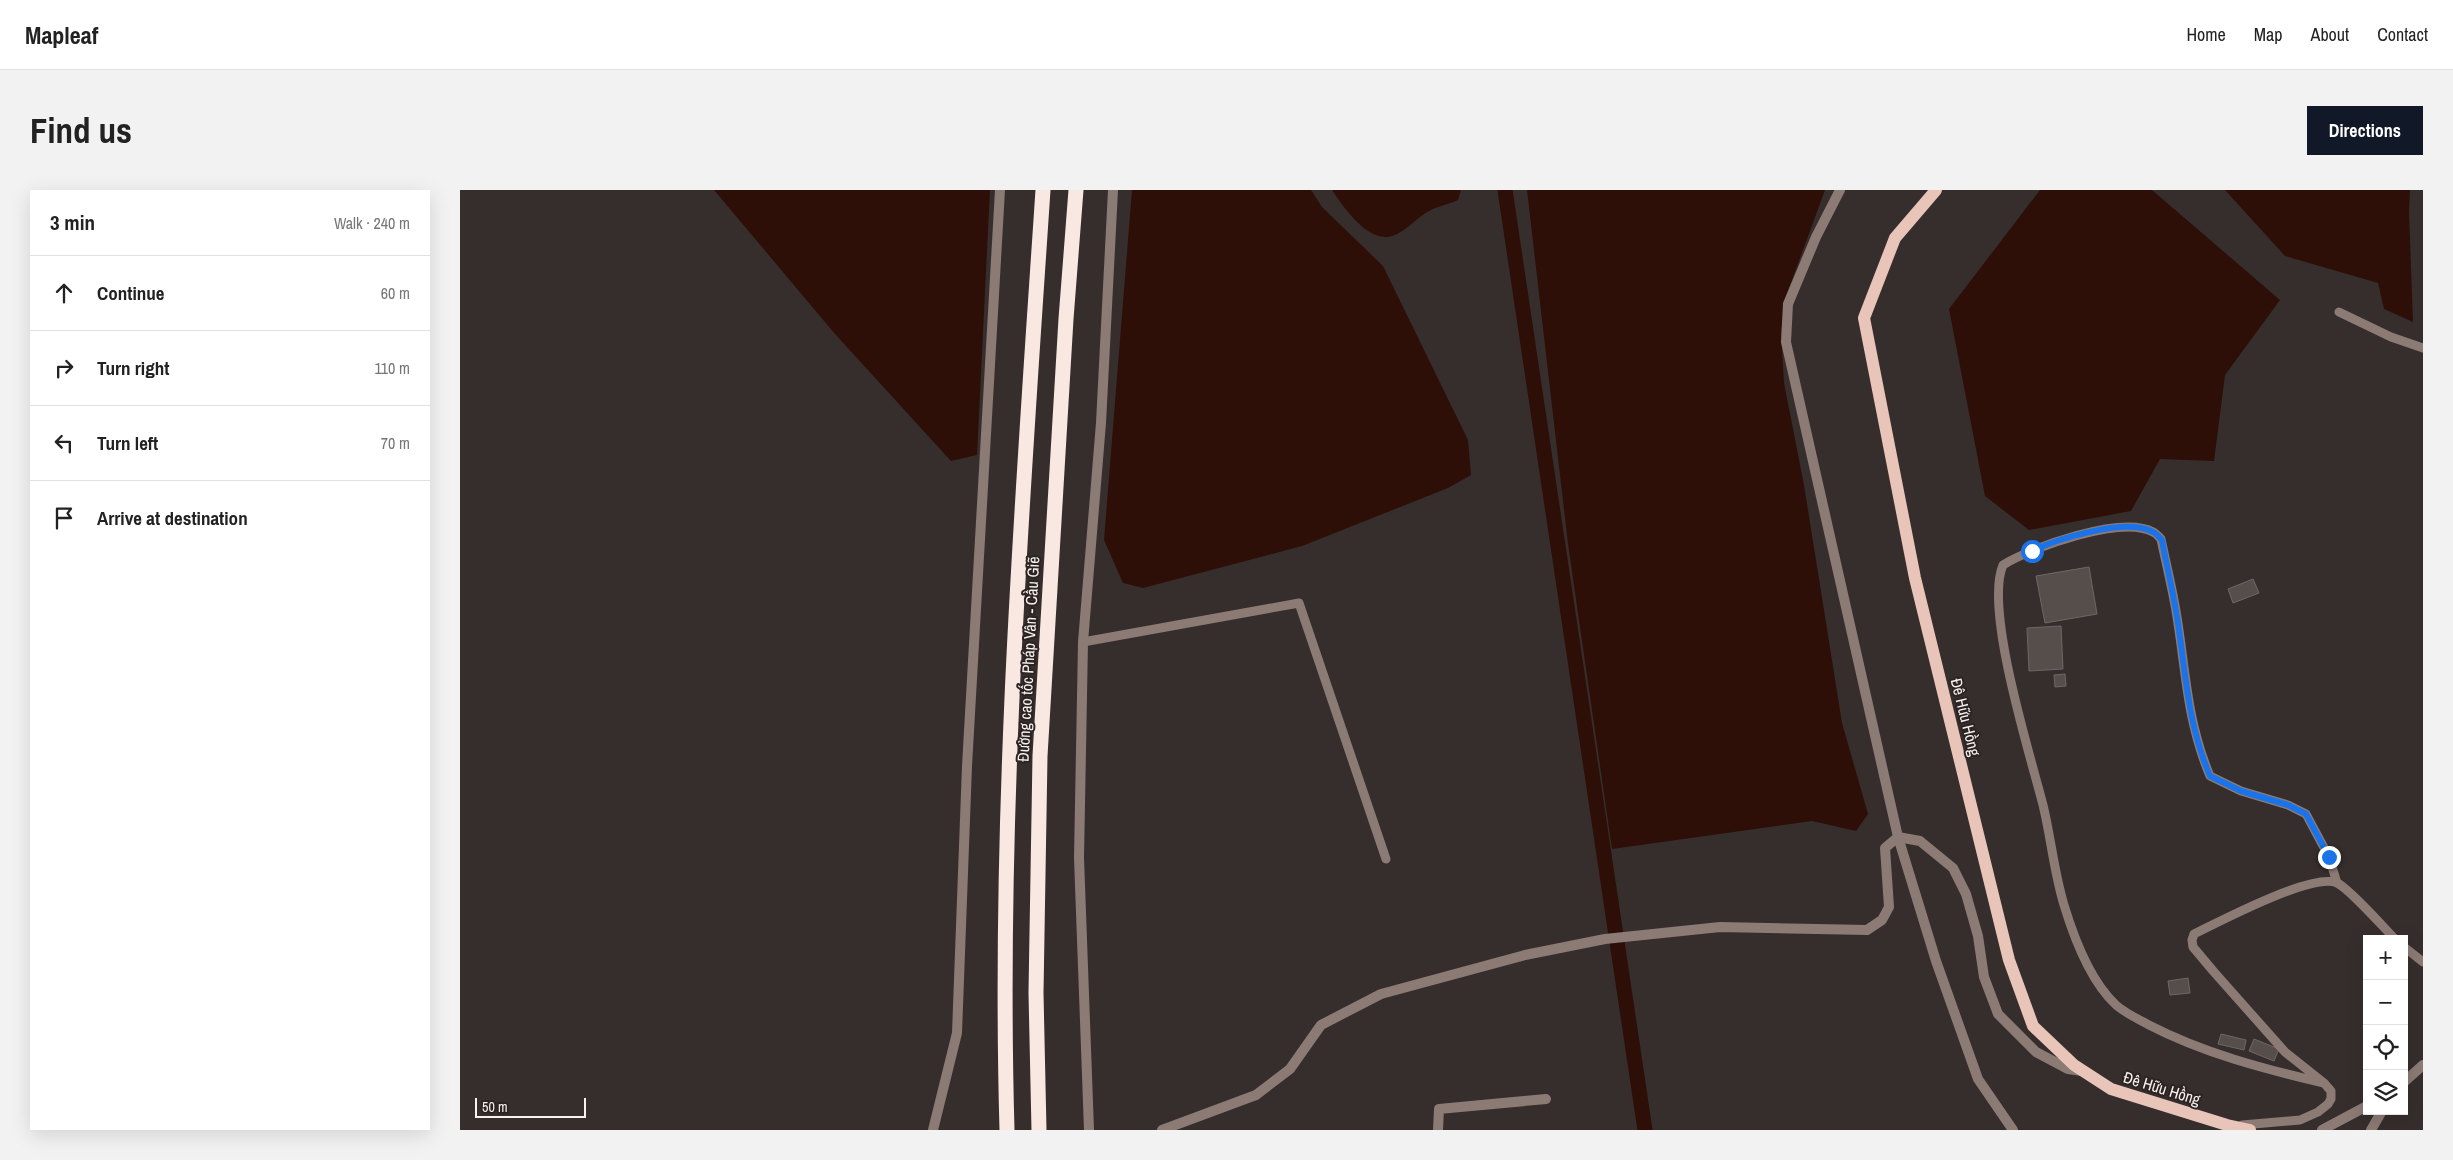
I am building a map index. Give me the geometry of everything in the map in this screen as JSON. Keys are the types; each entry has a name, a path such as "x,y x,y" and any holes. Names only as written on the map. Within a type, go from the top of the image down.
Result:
{"highway":[{"name":"Đường cao tốc Pháp Vân - Cầu Giẽ","path":"1006,1130 1003,1000 1008,760 1018,562 1043,190"},
{"name":"Đường cao tốc Pháp Vân - Cầu Giẽ","path":"1039,1130 1036,993 1040,756 1066,319 1076,190"}],"main road":[{"name":"Đê Hữu Hồng","path":"1936,190 1895,238 1864,318 1915,578 2009,960 2033,1026 2083,1071 2111,1089 2227,1125 2250,1130"}],"street":[{"path":"933,1130 958,1024 967,766 1000,190"},
{"path":"1089,1130 1079,858 1082,642 1101,423 1113,190"},
{"path":"1840,190 1816,237 1788,304 1786,342 1898,837 1936,961 1978,1079 2013,1130"},
{"path":"1898,837 1920,841 1953,868 1966,894 1978,936 1984,977 1998,1014 2036,1052 2068,1069 2083,1071"},
{"path":"1162,1130 1256,1095 1290,1069 1320,1025 1381,994 1525,956 1605,939 1720,927 1867,930 1882,920 1889,908 1885,848 1898,837"},
{"path":"2408,1078 2423,1065"},
{"path":"1438,1130 1439,1109 1546,1099"},
{"path":"2322,1130 2363,1108"},
{"path":"2372,1130 2380,1115"}],"lane":[{"path":"2339,312 2391,337 2423,348"},
{"path":"2324,1083 2247,1062 2176,1039 2117,1006 2102,990 2078,942 2064,906 2057,879 2043,806 2024,734 2004,645 1998,595 1998,576 2003,564 2054,541 2079,534 2136,528 2152,531 2162,540 2176,612 2182,670 2191,720 2210,776 2241,791 2288,805 2306,814 2329,857 2337,883 2391,935"},
{"path":"1082,642 1298,603 1386,860"},
{"path":"2227,1125 2300,1120 2318,1112 2328,1104 2331,1099 2331,1091 2324,1083 2285,1052 2214,972 2193,947 2192,940 2194,934 2287,891 2322,882 2337,883"},
{"path":"2408,950 2423,962"}],"shaded area":[{"path":"714,190 990,190 977,455 951,461 835,334"},
{"path":"1132,190 1311,190 1322,207 1383,266 1468,440 1471,475 1448,488 1302,546 1143,588 1123,583 1104,540"},
{"path":"1332,190 1461,190 1458,200 1429,211 1401,232 1387,237 1378,236 1359,224"},
{"path":"1527,190 1825,190 1785,299 1781,333 1784,383 1804,485 1842,723 1868,814 1856,831 1812,821 1612,849 1568,544"},
{"path":"2040,190 2152,190 2280,300 2225,375 2214,461 2160,459 2131,511 2029,530 1985,496 1949,309"},
{"path":"2225,190 2410,190 2413,322 2384,309 2378,283 2285,256"}],"building":[{"path":"2089,567 2097,614 2045,623 2036,576"},
{"path":"2253,579 2259,593 2233,603 2228,589"},
{"path":"2061,626 2063,669 2029,671 2027,628"},
{"path":"2065,674 2066,686 2055,687 2054,675"},
{"path":"2188,978 2190,993 2170,995 2168,981"},
{"path":"2221,1034 2246,1040 2244,1050 2218,1044"},
{"path":"2254,1039 2279,1049 2274,1061 2249,1051"}],"waterway":[{"path":"1505,190 1645,1130"}],"route":[{"path":"2032,551 2054,541 2079,534 2110,529 2136,528 2152,531 2162,540 2176,612 2182,670 2191,720 2210,776 2241,791 2288,805 2306,814 2329,857"}]}
